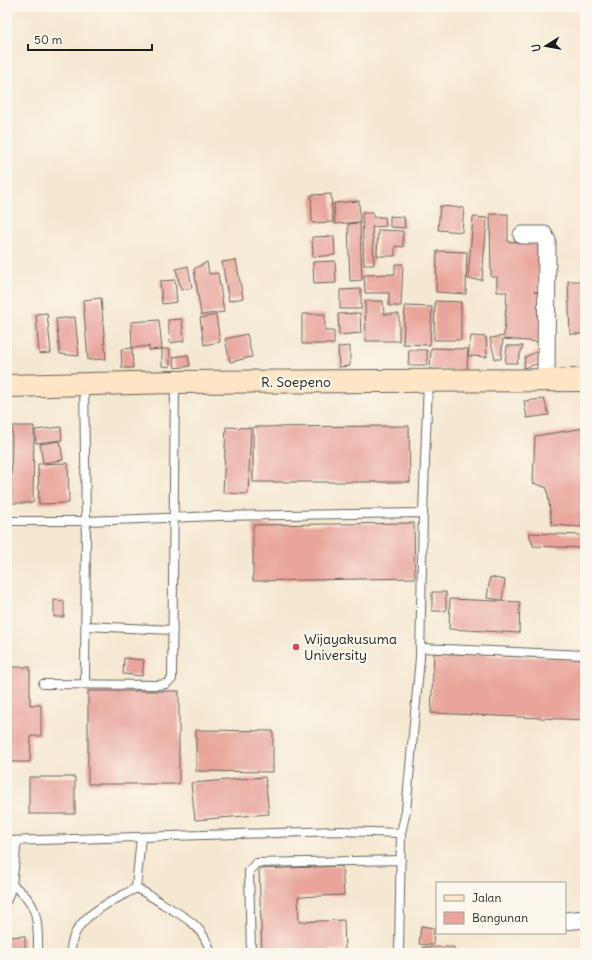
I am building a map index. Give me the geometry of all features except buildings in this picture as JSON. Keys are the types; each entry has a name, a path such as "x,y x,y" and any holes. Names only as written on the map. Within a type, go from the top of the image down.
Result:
{"street":[{"path":"522,235 544,235 547,241 546,380"},
{"name":"R. Soepeno","path":"7,386 175,382 585,380"},
{"path":"566,921 585,919"}],"lane":[{"path":"399,953 401,833 412,745 420,648 428,381"},
{"path":"43,684 166,684 172,679 175,382"},
{"path":"84,385 86,521 85,684"},
{"path":"7,521 86,521 423,513"},
{"path":"86,626 173,630"},
{"path":"420,648 585,655"},
{"path":"7,841 340,831 401,833"},
{"path":"136,888 140,837"},
{"path":"7,900 12,885 17,841"},
{"path":"251,953 249,871 256,863 401,860"},
{"path":"12,885 27,896 32,903 35,915 38,953"},
{"path":"71,953 74,937 81,922 97,910 136,888"},
{"path":"136,888 181,913 200,929 210,953"}],"place":[{"name":"Wijayakusuma University","path":"296,647"}]}
